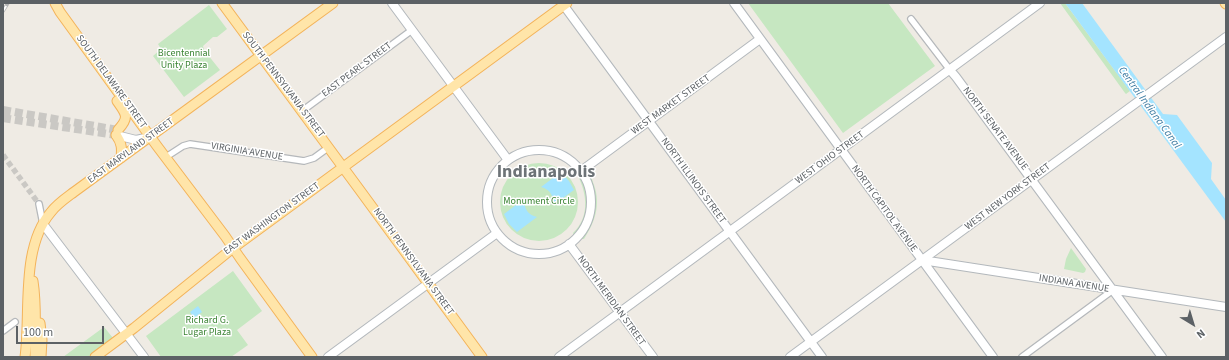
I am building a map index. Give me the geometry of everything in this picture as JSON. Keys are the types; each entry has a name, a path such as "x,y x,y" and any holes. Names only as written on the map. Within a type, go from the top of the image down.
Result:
{"main road":[{"name":"SOUTH DELAWARE STREET","path":"51,3 60,12"},
{"name":"SOUTH DELAWARE STREET","path":"55,3 106,76 312,357"},
{"name":"SOUTH PENNSYLVANIA STREET","path":"222,3 344,167"},
{"name":"EAST MARYLAND STREET","path":"25,357 30,264 37,238 50,213 66,199 121,158 333,3"},
{"path":"392,3 508,160"},
{"name":"NORTH CAPITOL AVENUE","path":"734,3 993,357"},
{"name":"WEST OHIO STREET","path":"559,357 1040,3"},
{"name":"EAST WASHINGTON STREET","path":"95,357 127,334 233,248 564,4"},
{"name":"NORTH ILLINOIS STREET","path":"564,4 822,357"},
{"name":"WEST NEW YORK STREET","path":"790,357 1226,37"},
{"name":"WEST MARKET STREET","path":"581,171 760,39"},
{"path":"97,62 111,92 126,114 124,123 117,133"},
{"name":"NORTH SENATE AVENUE","path":"950,70 956,76 1162,357"},
{"path":"117,133 136,140 151,137"},
{"path":"117,133 122,145 121,158"},
{"path":"537,150 547,151 557,153 566,158 574,163 581,171 589,188 591,197 590,210 582,231 569,244 551,253 530,253 521,251 512,246 497,233 488,214 488,194 495,174 508,160 527,152 537,150"},
{"name":"NORTH PENNSYLVANIA STREET","path":"344,167 482,357"},
{"path":"43,224 144,357"},
{"path":"328,357 497,233"},
{"name":"NORTH MERIDIAN STREET","path":"569,244 653,357"},
{"name":"INDIANA AVENUE","path":"922,260 1226,307"},
{"path":"30,264 35,296 38,305 42,340 41,357"},
{"path":"35,296 35,357"}],"street":[{"name":"NORTH SENATE AVENUE","path":"911,19 950,70"},
{"name":"EAST PEARL STREET","path":"302,111 412,30"},
{"name":"VIRGINIA AVENUE","path":"166,157 183,146 190,144 304,160 314,158 329,147"},
{"path":"39,204 43,224"},
{"path":"1022,357 1113,290"},
{"path":"3,331 15,322"}],"green space":[{"path":"748,3 888,3 935,66 843,133"},
{"path":"1060,3 1065,3 1130,91 1126,94 1125,93"},
{"name":"Bicentennial Unity Plaza","path":"209,5 227,29 217,37 213,37 203,46 204,50 220,70 184,97 153,56 161,49 158,44"},
{"name":"Monument Circle","path":"539,163 554,166 567,174 575,187 578,202 575,217 567,230 554,238 539,241 524,238 511,230 503,217 500,202 503,187 511,174 524,166"},
{"path":"587,170 590,173 596,192 597,206 594,220 588,233 584,239 578,239 573,233 582,220 585,198 578,176 579,173"},
{"path":"1071,248 1086,269 1085,272 1083,273 1064,269 1066,259"},
{"name":"Richard G. Lugar Plaza","path":"233,271 262,311 237,330 248,345 231,357 161,357 146,336"},
{"path":"104,327 113,338 88,357 63,357"}],"water":[{"name":"Central Indiana Canal","path":"1065,3 1082,3 1163,114 1177,115 1212,163 1211,179 1226,200 1226,222"},
{"path":"561,172 569,181 574,190 553,205 551,193 547,189 541,187"},
{"path":"524,199 527,211 531,215 537,217 517,232 509,224 504,214"},
{"path":"198,306 202,312 194,318 190,312"}],"tunnel":[{"path":"3,110 118,130"},
{"path":"3,118 116,135"},
{"path":"3,155 39,204"}],"railway":[{"path":"3,11 8,3"}],"district":[{"name":"Indianapolis","path":"546,173"}]}
